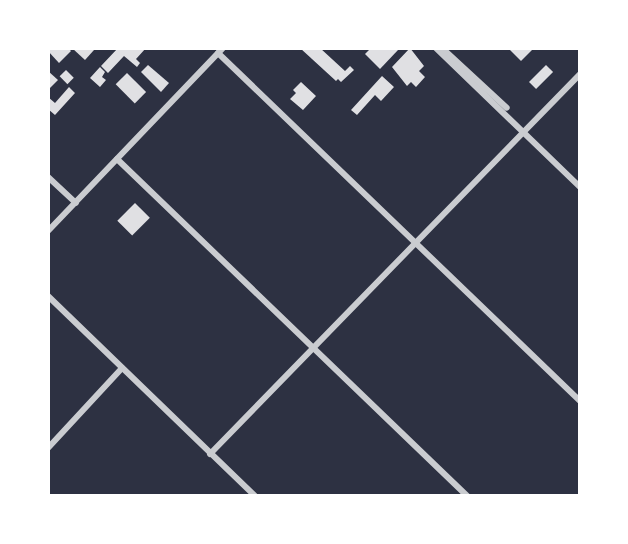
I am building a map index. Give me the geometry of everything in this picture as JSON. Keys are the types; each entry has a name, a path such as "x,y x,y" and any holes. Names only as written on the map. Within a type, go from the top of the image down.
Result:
{"street":[{"path":"436,48 580,187"},
{"path":"442,48 507,108"},
{"path":"48,231 220,51 580,401"},
{"path":"210,454 580,74"},
{"path":"117,159 467,496"},
{"path":"48,177 76,203"},
{"path":"48,297 255,496"},
{"path":"48,448 122,368"}],"building":[{"path":"50,48 68,48 71,51 59,63 48,51"},
{"path":"72,48 91,48 94,50 85,60"},
{"path":"118,48 146,48 136,59 140,63 137,67 124,56 108,73 101,66"},
{"path":"300,48 320,48 345,71 350,66 354,70 341,82 338,79 336,81"},
{"path":"371,48 396,48 398,50 380,69 365,54"},
{"path":"410,48 424,66 419,71 425,77 416,87 411,82 407,86 392,67"},
{"path":"508,48 534,48 521,61"},
{"path":"148,65 169,83 161,92 141,72"},
{"path":"546,65 553,72 536,89 529,82"},
{"path":"100,67 105,72 102,77 106,80 100,87 90,78"},
{"path":"66,70 74,78 67,84 60,76"},
{"path":"48,71 58,80 48,90"},
{"path":"127,73 146,92 135,103 116,84"},
{"path":"382,76 394,87 381,101 375,95 357,115 351,110"},
{"path":"301,82 316,96 303,110 290,99 296,93 293,90"},
{"path":"69,87 75,93 55,115 48,109 48,97 55,103"},
{"path":"135,203 150,218 132,236 117,221"}]}
